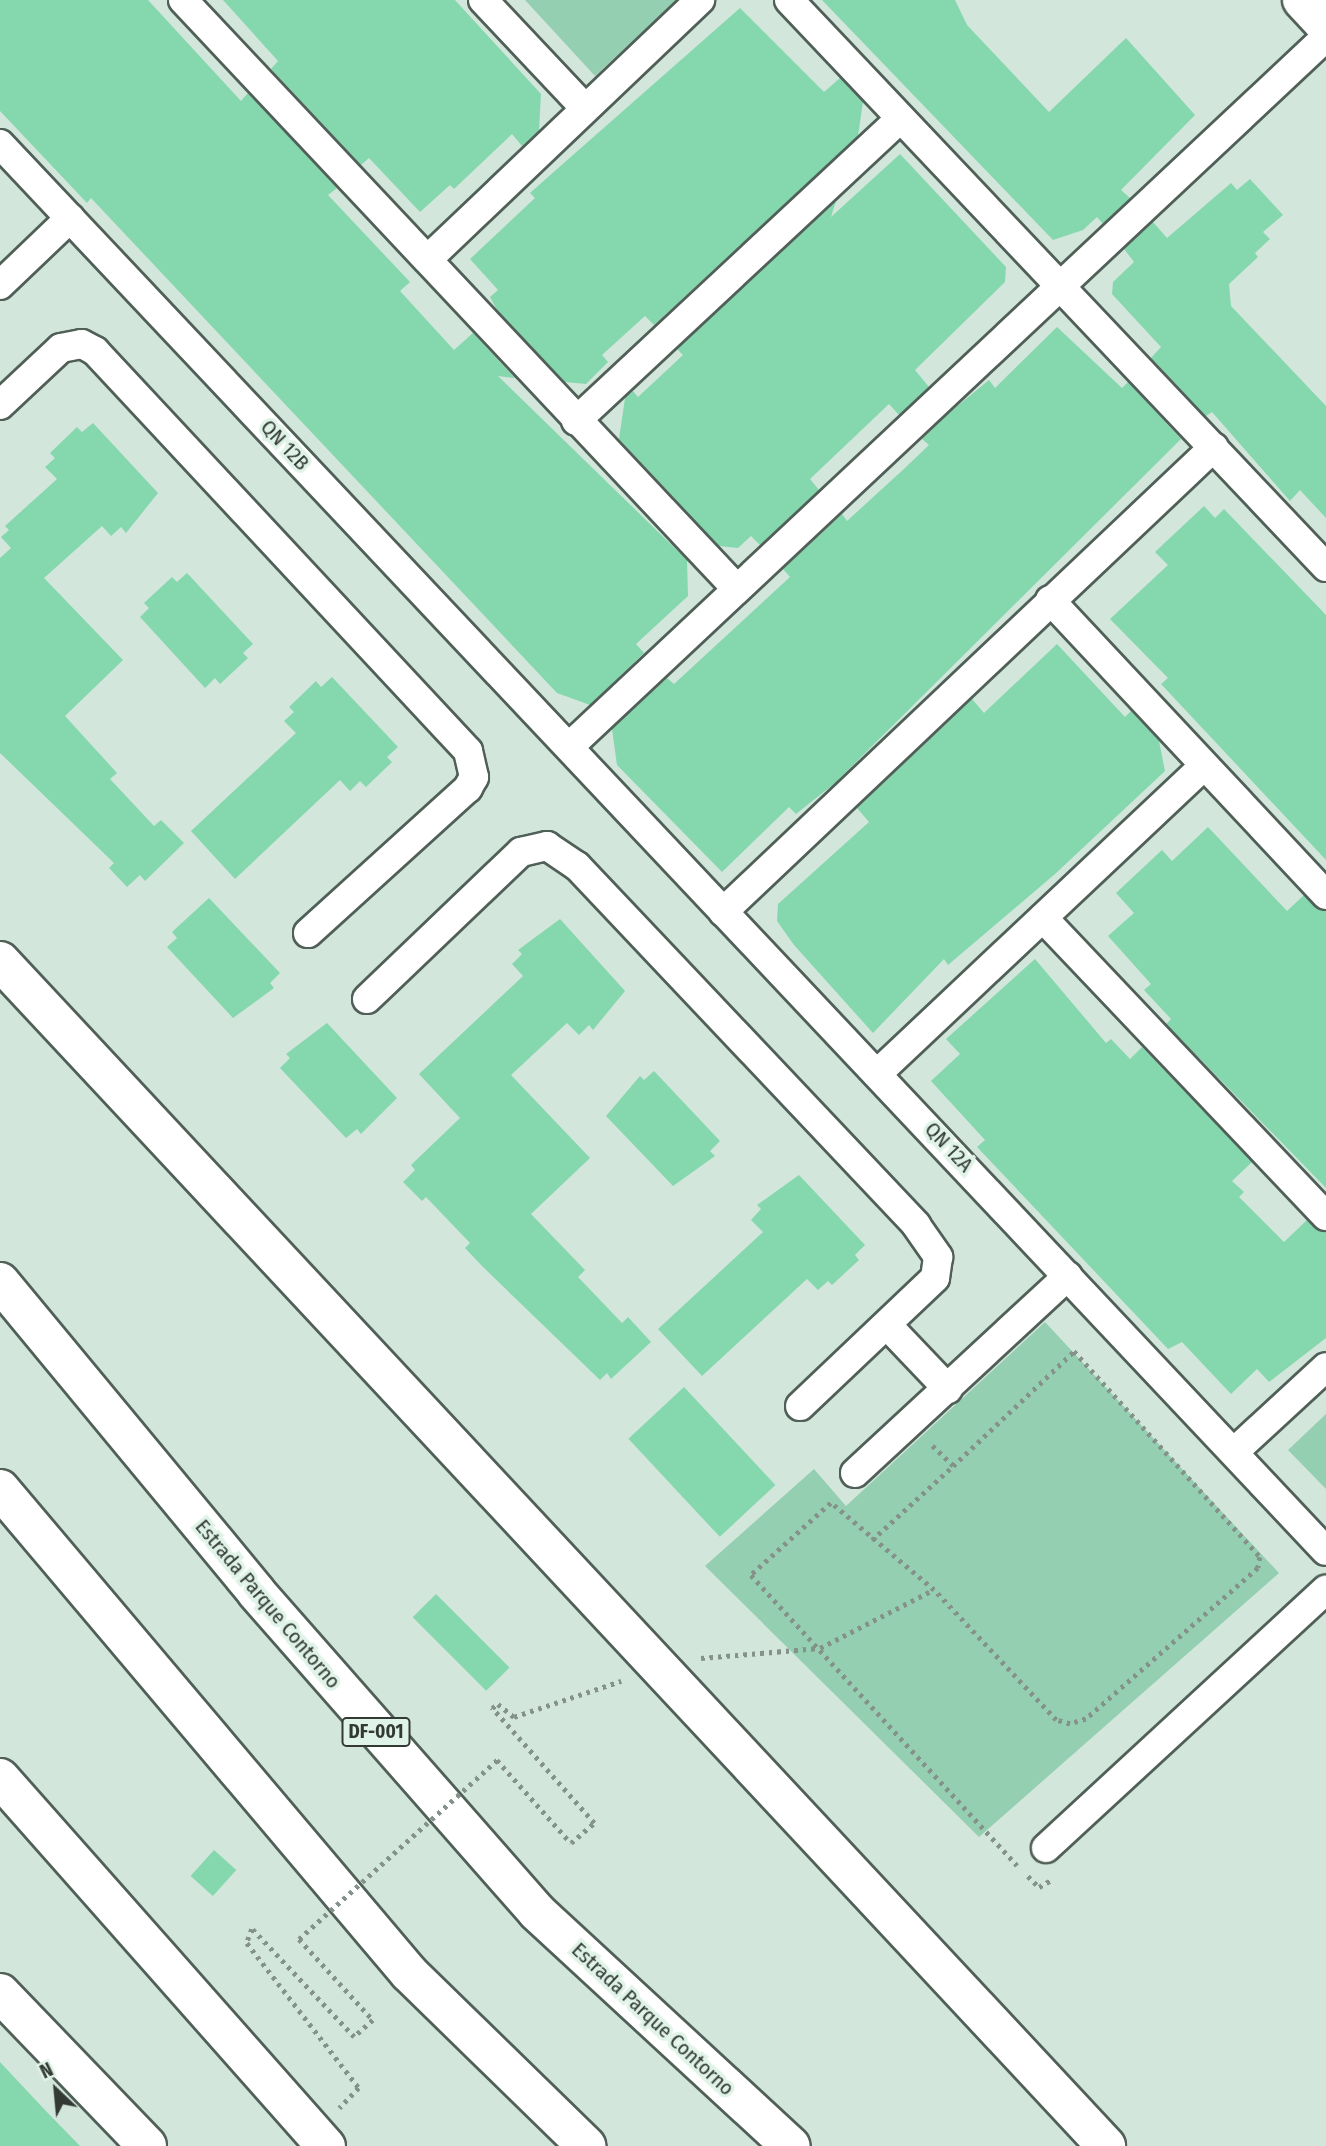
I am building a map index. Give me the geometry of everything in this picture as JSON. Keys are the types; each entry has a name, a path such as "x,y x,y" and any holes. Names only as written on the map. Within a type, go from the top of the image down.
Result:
{"main road":[{"path":"1302,0 1326,26"},
{"path":"0,961 1106,2146"},
{"name":"Estrada Parque Contorno","path":"0,1282 56,1343 256,1592 537,1912 791,2146"},
{"path":"0,1489 409,1973 586,2146"},
{"path":"0,1778 321,2140"},
{"path":"0,1993 147,2146"}],"street":[{"path":"183,0 734,586"},
{"path":"484,0 584,107"},
{"path":"428,259 584,107 700,0"},
{"path":"789,0 900,119 1061,284 1326,567"},
{"path":"570,746 734,586 1326,37"},
{"path":"576,421 900,119"},
{"name":"QN 12B","path":"0,144 570,746"},
{"path":"0,285 70,218"},
{"path":"4,391 61,348 82,344 95,351 468,751 474,777 468,788 308,933"},
{"path":"723,912 1214,447"},
{"path":"1050,600 1326,895"},
{"name":"QN 12A","path":"570,746 723,912 879,1072 1326,1550"},
{"path":"879,1072 1203,766"},
{"path":"367,999 521,852 534,846 560,850 932,1245 940,1268 935,1278 888,1326 800,1406"},
{"path":"1043,918 1326,1216"},
{"path":"855,1473 1068,1276"},
{"path":"888,1326 948,1389"},
{"path":"1234,1452 1326,1367"},
{"path":"1054,1858 1326,1590"}],"path":[{"path":"873,1540 1074,1351 1256,1547 1258,1568 1086,1719 1070,1724 1056,1720 934,1590 873,1540 831,1503 751,1575 1038,1887 1054,1858"},
{"path":"909,1425 953,1465"},
{"path":"321,2140 359,2088 247,1943 252,1929 354,2037 373,2020 299,1938 497,1760"}],"green space":[{"path":"525,0 677,0 595,76"},
{"path":"1045,1322 1279,1573 979,1837 705,1566 814,1469 846,1506"},
{"path":"1326,1414 1326,1489 1288,1450"}],"building":[{"path":"0,0 148,0 241,101 248,93 337,188 328,195 410,282 400,291 454,350 473,333 515,378 498,376 687,560 688,596 636,644 644,653 590,705 557,693 91,198 87,203 0,111"},
{"path":"223,0 455,0 541,94 539,130 522,146 512,134 454,189 450,185 420,212 369,158 361,165 271,69 278,61"},
{"path":"822,0 955,0 967,25 1049,112 1126,38 1195,115 1121,190 1130,198 1103,224 1097,217 1083,230 1053,240"},
{"path":"740,8 824,92 840,78 863,102 858,136 654,325 645,316 602,355 608,362 586,384 565,382 497,310 490,297 498,290 470,259 535,198 530,193"},
{"path":"900,154 1006,267 1005,282 915,370 929,387 899,415 889,404 810,479 819,490 760,545 751,536 738,548 719,546 619,439 625,398 633,391 638,397 683,355 677,349 836,201 831,217"},
{"path":"1250,179 1283,215 1263,232 1270,239 1255,253 1258,257 1229,284 1231,306 1326,406 1326,518 1300,490 1290,501 1212,412 1206,416 1151,358 1161,347 1112,294 1113,282 1134,262 1124,249 1153,222 1167,238 1231,183 1237,190"},
{"path":"1057,327 1122,388 1128,382 1181,439 835,783 796,814 789,807 722,872 617,765 612,729 667,678 674,684 790,577 783,569 842,514 847,521 906,467 929,445 922,439 950,412 989,380 995,388"},
{"path":"93,423 158,493 126,533 121,527 111,536 102,526 44,578 123,660 65,716 117,773 110,779 154,826 161,820 184,843 145,881 140,875 127,887 109,868 114,863 0,753 0,558 11,548 1,537 9,530 5,526 57,479 45,467 55,458 50,453 77,427 82,432"},
{"path":"1204,506 1215,518 1224,509 1326,615 1326,860 1161,684 1168,678 1110,619 1168,565 1155,552"},
{"path":"187,573 253,644 243,653 248,658 220,684 215,678 205,688 140,617 149,608 144,603 172,577 177,582"},
{"path":"1057,644 1125,717 1131,711 1159,741 1165,771 1055,874 948,965 944,959 873,1033 794,945 777,921 778,904 869,822 857,808 972,699 984,713"},
{"path":"332,677 398,747 387,757 392,762 366,787 360,781 350,791 340,780 235,879 191,831 296,733 284,721 294,712 289,707 316,681 321,687"},
{"path":"1208,827 1287,911 1304,895 1326,911 1326,1188 1166,1024 1171,1019 1144,990 1151,984 1108,936 1134,913 1116,893 1162,850 1172,861"},
{"path":"209,898 280,973 270,983 274,988 233,1018 167,947 177,938 172,932"},
{"path":"560,919 625,991 593,1030 589,1025 579,1035 567,1023 511,1075 590,1158 531,1214 585,1270 578,1277 622,1323 628,1317 651,1342 611,1379 607,1373 600,1380 483,1267 465,1248 470,1243 426,1197 422,1201 403,1182 415,1170 411,1165 460,1118 419,1074 523,976 512,964 522,954 518,950"},
{"path":"1035,959 1106,1043 1111,1039 1130,1059 1142,1047 1252,1162 1232,1181 1244,1192 1239,1197 1284,1242 1307,1220 1326,1232 1326,1338 1269,1382 1257,1369 1231,1394 1182,1342 1168,1349 977,1147 985,1140 931,1081 960,1054 946,1039"},
{"path":"327,1023 397,1098 361,1134 357,1129 346,1138 280,1068 290,1058 286,1054"},
{"path":"654,1071 720,1141 710,1151 715,1156 673,1186 606,1116 640,1076 644,1080"},
{"path":"799,1175 865,1245 855,1255 859,1260 832,1285 828,1281 818,1290 807,1279 702,1376 658,1329 763,1232 751,1220 761,1209 757,1205"},
{"path":"684,1387 775,1485 720,1537 628,1439"},
{"path":"436,1594 510,1668 486,1691 413,1617"},
{"path":"214,1850 236,1870 213,1896 191,1876"},
{"path":"0,2062 44,2109 80,2146 0,2146"}]}
